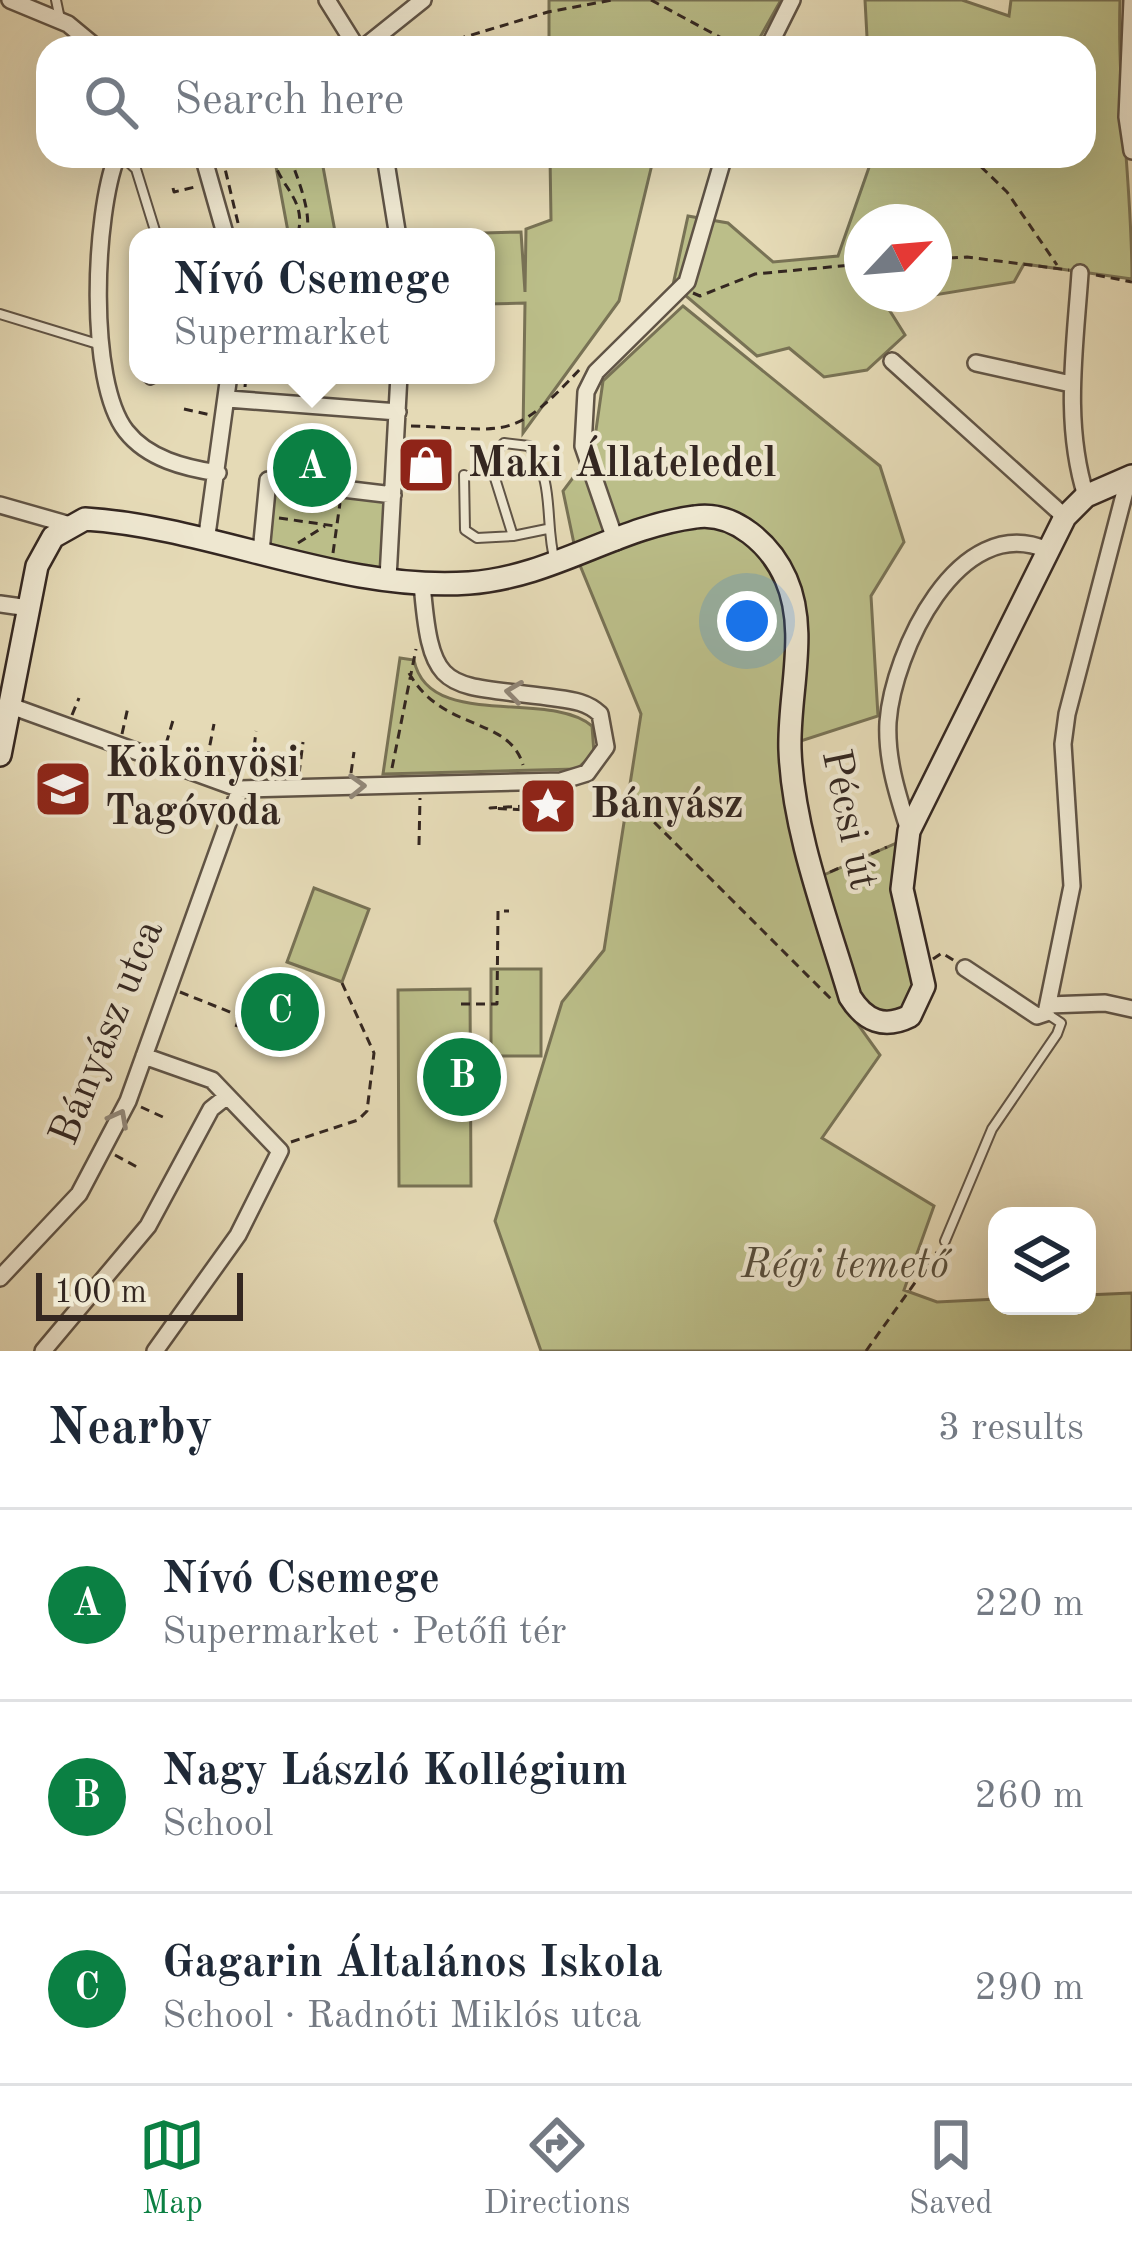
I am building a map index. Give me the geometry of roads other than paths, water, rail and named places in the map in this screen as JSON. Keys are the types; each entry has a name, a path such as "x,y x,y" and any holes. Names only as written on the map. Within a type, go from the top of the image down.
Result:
{"main road":[{"name":"Pécsi út","path":"70,525 100,520 422,583 509,579 706,516 739,526 776,562 793,601 790,752 818,878 857,1009 879,1023 910,1016 920,1004 922,968 902,889 908,834 1065,517 1086,496 1131,476"},
{"path":"0,755 44,550 70,525"}],"street":[{"path":"10,0 61,20 82,36"},
{"path":"327,0 352,36"},
{"path":"376,36 423,0"},
{"path":"774,36 792,0"},
{"path":"1132,0 1127,117 1132,151"},
{"path":"116,168 105,198 101,346 110,398 128,434 160,457 218,473"},
{"path":"206,168 223,228"},
{"path":"388,168 397,228"},
{"path":"616,542 583,446 586,392 596,372 681,287 720,168"},
{"path":"1080,273 1071,384 1074,448 1086,496"},
{"path":"892,361 1065,517"},
{"path":"976,363 1071,384"},
{"path":"206,542 229,384"},
{"path":"388,578 399,384"},
{"path":"228,399 397,419"},
{"path":"1047,1009 1072,886 1063,744 1067,713 1131,476"},
{"path":"261,552 268,481 393,495"},
{"path":"0,505 70,525"},
{"path":"908,834 893,779 887,727 893,682 912,638 941,586 986,549 1028,542 1046,550"},
{"path":"10,706 203,780 244,789 526,782 587,773 606,747 600,714 581,701 457,684 438,671 426,640 422,583"},
{"path":"0,604 28,608"},
{"name":"Bányász utca","path":"0,1278 79,1194 128,1101 244,789"},
{"path":"965,968 1037,1016 1047,1009 1105,1003 1132,1009"},
{"path":"144,1056 212,1080 280,1151 238,1234 154,1351"},
{"path":"43,1351 121,1264 148,1226 211,1109 226,1097"}],"lane":[{"path":"56,0 61,20"},
{"path":"135,168 154,228"},
{"path":"0,314 101,346"},
{"path":"513,536 489,459 503,443 529,446 542,471 552,507 547,529 556,567"},
{"path":"464,475 465,530 477,538 547,529"},
{"path":"945,1241 986,1140 1057,1034 1061,1023 1047,1009"}],"place":[{"name":"Maki Állateledel","path":"426,465"},
{"name":"Nívó Csemege","path":"312,468"},
{"name":"Kökönyösi Tagóvoda","path":"63,789"},
{"name":"Bányász","path":"548,806"},
{"name":"Gagarin Általános Iskola","path":"280,1012"},
{"name":"Nagy László Kollégium","path":"462,1077"}],"park label":[{"name":"Régi temető","path":"845,1266"}]}
